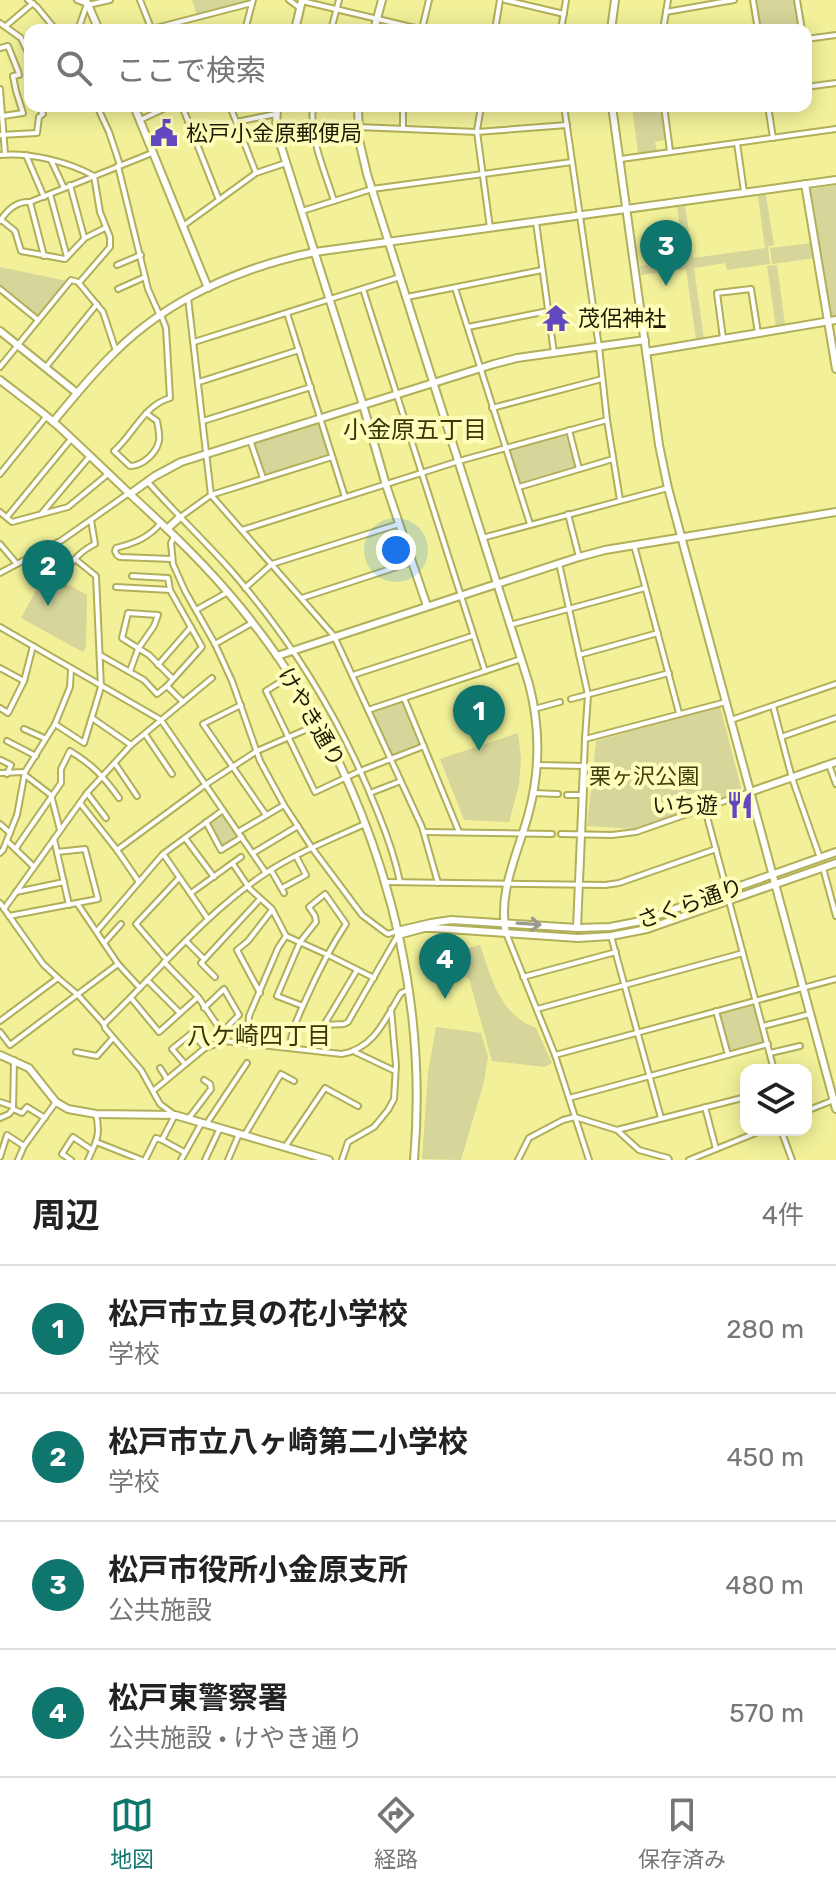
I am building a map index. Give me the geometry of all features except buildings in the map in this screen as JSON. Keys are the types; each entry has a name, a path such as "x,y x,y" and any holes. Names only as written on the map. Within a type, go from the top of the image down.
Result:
{"street":[{"path":"77,0 87,3 110,0"},
{"path":"140,0 150,24"},
{"path":"289,0 398,24"},
{"path":"332,24 339,0"},
{"path":"376,24 382,0"},
{"path":"424,24 429,0"},
{"path":"496,24 502,0 564,14"},
{"path":"562,24 566,0"},
{"path":"612,24 615,0"},
{"path":"664,24 668,0"},
{"path":"666,12 734,0"},
{"path":"753,0 757,24"},
{"path":"797,0 801,24"},
{"path":"24,44 21,38 2,24 30,2 50,24"},
{"path":"171,24 252,2 246,24"},
{"path":"80,24 87,3"},
{"path":"87,3 96,24"},
{"path":"296,24 301,3"},
{"path":"812,38 836,35"},
{"path":"0,48 8,46 18,71 19,75 13,76 23,113 2,113"},
{"path":"812,86 836,83"},
{"path":"0,89 2,155 26,155 51,160 94,176"},
{"path":"2,135 37,133 42,112"},
{"path":"100,112 119,166 148,289 166,328 170,398 146,413 114,451 130,466 138,466 155,452 159,441 157,421 146,413"},
{"path":"137,112 208,288"},
{"path":"140,120 157,112"},
{"path":"184,112 219,200"},
{"path":"232,112 256,173"},
{"path":"236,122 269,112"},
{"path":"276,112 280,143 386,485 427,606"},
{"path":"313,112 314,136 334,201"},
{"path":"358,112 361,151 372,189 521,659 534,709 537,765 533,793 507,884 503,923 555,1055 589,1160"},
{"path":"403,112 403,128"},
{"path":"480,112 477,132 490,228"},
{"path":"565,112 620,500"},
{"path":"613,112 659,445 668,488 836,1109"},
{"path":"666,112 670,152"},
{"path":"769,112 773,138"},
{"path":"280,143 358,127 477,132 567,125"},
{"path":"619,159 836,129"},
{"path":"737,143 744,192"},
{"path":"106,228 85,238 65,259 21,251 15,231 0,220 15,205 44,197 153,152"},
{"path":"26,155 44,197"},
{"path":"51,160 64,188"},
{"path":"302,211 372,189 572,162"},
{"path":"183,226 256,173 287,163"},
{"path":"79,283 110,247 94,176"},
{"path":"53,422 116,351 161,315 208,288 259,267 315,252 836,180"},
{"path":"805,184 832,320 836,369"},
{"path":"70,185 85,238"},
{"path":"50,194 67,257"},
{"path":"30,202 44,256"},
{"path":"536,222 554,353"},
{"path":"117,265 141,255"},
{"path":"407,297 542,270"},
{"path":"118,289 145,277"},
{"path":"194,342 400,277"},
{"path":"0,367 71,280 79,283 103,312 116,351"},
{"path":"455,288 530,524"},
{"path":"0,289 38,320"},
{"path":"363,289 485,671"},
{"path":"723,338 717,293 751,289 758,333"},
{"path":"188,298 211,495 334,636 424,832 438,883"},
{"path":"46,367 97,304"},
{"path":"468,327 548,311"},
{"path":"287,313 345,497"},
{"path":"646,352 832,320"},
{"path":"0,331 77,393"},
{"path":"0,573 62,540 170,467 506,360 645,340"},
{"path":"199,382 299,350"},
{"path":"492,408 602,379"},
{"name":"けやき通り","path":"0,380 72,439 175,536 228,592 277,656 319,724 365,824 385,882 397,933 408,990 417,1081 414,1160"},
{"path":"203,421 311,387"},
{"path":"0,474 46,417"},
{"path":"242,530 459,461 607,420"},
{"path":"569,430 579,469"},
{"path":"7,517 72,439"},
{"path":"250,440 263,478"},
{"path":"40,514 90,456"},
{"path":"172,559 120,557 115,551 144,539 211,495 332,457"},
{"path":"519,487 613,459"},
{"path":"0,512 12,522 68,507 108,474"},
{"path":"147,481 245,588 293,651 326,705 360,771 389,844 400,882"},
{"path":"482,538 668,488"},
{"path":"277,656 579,557 836,512"},
{"path":"568,514 579,557"},
{"path":"63,584 62,575 84,549 95,544 91,520"},
{"path":"245,588 272,564 399,524"},
{"path":"175,536 171,543 172,559 181,583 215,644 257,751 284,805 362,915 386,933 397,933 348,1022 324,1025 357,970"},
{"path":"0,544 17,564"},
{"path":"634,545 679,714"},
{"path":"55,724 84,743 101,687 96,576 75,559"},
{"path":"302,598 412,562"},
{"path":"559,563 588,695 577,928"},
{"path":"100,655 144,680 157,694 202,647 170,590 168,578 132,576"},
{"path":"116,587 170,590"},
{"path":"510,625 645,588"},
{"path":"196,610 228,592"},
{"path":"130,671 138,649 158,615 128,613 122,638 138,649 149,655 172,678"},
{"path":"215,644 253,622"},
{"path":"158,665 192,629 205,625"},
{"path":"0,627 161,720 240,835 283,891 306,875 296,856"},
{"path":"579,655 658,633"},
{"path":"353,675 473,635"},
{"path":"0,708 8,713 24,681 33,646"},
{"path":"368,710 521,659"},
{"path":"0,668 24,681"},
{"path":"0,853 17,815 25,774 55,724 70,687 71,669"},
{"path":"571,699 669,673"},
{"path":"290,676 266,691 315,792 424,746"},
{"path":"175,1115 160,1104 141,1070 104,1024 78,995 43,964 2,906 16,892 87,793 131,745 212,678"},
{"path":"731,720 836,684"},
{"path":"167,686 183,702"},
{"path":"404,698 459,832"},
{"path":"534,709 560,702"},
{"path":"585,739 726,702"},
{"path":"241,705 203,724 266,815"},
{"path":"773,706 792,778 820,858"},
{"path":"92,718 131,745"},
{"path":"781,737 836,718"},
{"path":"117,850 257,751 319,724"},
{"path":"24,729 45,738"},
{"path":"145,734 172,774"},
{"path":"7,741 36,756"},
{"path":"16,848 61,783 61,769 70,751 90,763 119,798"},
{"path":"1,760 11,765 7,774"},
{"path":"561,834 629,834 832,763 836,784"},
{"path":"116,764 137,796"},
{"path":"537,765 584,766"},
{"path":"0,773 25,774 51,795 60,830"},
{"path":"370,793 401,781"},
{"path":"87,793 106,818"},
{"path":"533,793 558,794"},
{"path":"567,795 583,795"},
{"path":"80,803 139,882"},
{"path":"206,822 221,850 284,805"},
{"path":"705,809 727,891"},
{"path":"97,931 163,854 223,810"},
{"path":"0,824 10,833"},
{"path":"104,1024 208,919 248,886 296,856 365,824"},
{"path":"253,853 298,826"},
{"path":"424,832 552,834"},
{"path":"185,838 214,877"},
{"path":"54,839 69,905"},
{"path":"7,841 34,867"},
{"path":"9,916 98,899 85,849 57,852"},
{"path":"385,882 605,885 619,883 716,849"},
{"name":"さくら通り","path":"397,933 451,920 577,928 610,927 641,921 836,852"},
{"path":"163,854 208,919"},
{"path":"190,893 241,857"},
{"name":"さくら通り","path":"397,933 433,928 578,938 611,936 647,929 836,863"},
{"path":"233,864 248,886 272,909 286,936 374,978"},
{"path":"823,868 836,916"},
{"path":"179,878 136,924 198,997 204,1008 222,1032 239,1015 224,989 204,1008"},
{"path":"16,892 64,882"},
{"path":"290,1048 291,1034 326,954 346,924 325,894 309,907 316,922 300,942 277,996 303,1006"},
{"path":"215,977 201,963 260,899"},
{"path":"729,901 773,1064"},
{"path":"77,903 118,964 140,988"},
{"path":"260,993 237,950 248,941 272,909"},
{"path":"104,943 121,924"},
{"path":"610,927 661,1118"},
{"path":"247,1043 249,1016 286,936"},
{"path":"186,941 204,959"},
{"path":"523,977 616,952"},
{"path":"537,1010 743,953"},
{"path":"0,1032 10,1045 118,964"},
{"path":"0,1021 58,978"},
{"path":"555,1055 836,979"},
{"path":"147,980 180,1013"},
{"path":"153,1091 205,1048 224,1041 342,1054 355,1052 373,1037 402,991 408,990"},
{"path":"131,998 159,1032 198,997"},
{"path":"342,1160 348,1142 374,1127 394,1099 391,1009"},
{"path":"716,1011 728,1055"},
{"path":"763,1026 810,1014"},
{"path":"185,1064 172,1049 192,1033 205,1048"},
{"path":"76,1052 97,1056 114,1037"},
{"path":"569,1098 768,1044"},
{"path":"770,1053 800,1046"},
{"path":"355,1052 395,1071"},
{"path":"0,1055 29,1068 56,1102 68,1109 96,1114 175,1115 329,1160"},
{"path":"0,1118 12,1108 14,1060"},
{"path":"181,1160 247,1063"},
{"path":"160,1068 167,1079"},
{"path":"228,1160 281,1074 294,1081"},
{"path":"189,1118 211,1089 204,1080"},
{"path":"285,1147 325,1088 358,1106"},
{"path":"617,1130 740,1098"},
{"path":"812,1109 835,1099"},
{"path":"0,1102 22,1113 27,1107 45,1118"},
{"path":"18,1160 24,1146 56,1102"},
{"path":"705,1107 716,1149"},
{"path":"88,1160 99,1127 96,1114"},
{"path":"162,1140 175,1115"},
{"path":"518,1160 529,1138 575,1117 617,1130 639,1150 669,1160"},
{"path":"205,1160 220,1128"},
{"path":"0,1159 7,1135 24,1146"},
{"path":"689,1160 748,1136"},
{"path":"783,1136 792,1160"},
{"path":"71,1160 62,1154 73,1137 92,1150"},
{"path":"96,1142 143,1160 156,1138 184,1152"}],"green space":[{"path":"192,0 250,0 197,15"},
{"path":"755,0 795,0 798,24 759,24"},
{"path":"633,112 662,112 665,140 655,142 657,151 638,153"},
{"path":"836,185 836,320 828,321 806,190"},
{"path":"766,195 774,245 766,247 770,264 727,270 725,263 694,268 704,339 696,340 686,269 641,275 640,266 684,260 677,207 685,206 693,258 765,248 758,196"},
{"path":"811,243 815,258 772,264 770,248"},
{"path":"777,265 785,325 776,327 767,266"},
{"path":"0,267 67,281 36,315 0,286"},
{"path":"317,422 328,456 263,474 255,442"},
{"path":"565,431 576,468 518,483 507,448"},
{"path":"41,581 47,590 69,585 87,595 86,647 83,652 21,618"},
{"path":"401,700 420,745 391,755 372,713"},
{"name":"栗ヶ沢公園","path":"720,706 742,791 634,829 587,826 596,741"},
{"path":"518,733 521,758 519,785 509,822 464,820 440,759"},
{"path":"223,815 238,835 223,846 211,823"},
{"path":"480,945 493,983 505,1005 523,1022 536,1028 552,1063 545,1067 492,1061 469,979 454,970 451,952"},
{"path":"752,1003 763,1043 728,1051 719,1012"},
{"path":"436,1027 481,1033 488,1057 484,1082 461,1160 422,1159 428,1073"}],"place":[{"name":"松戸小金原郵便局","path":"164,133"},
{"name":"松戸市役所小金原支所","path":"666,286"},
{"name":"茂侶神社","path":"556,318"},
{"name":"松戸市立八ヶ崎第二小学校","path":"48,606"},
{"name":"松戸市立貝の花小学校","path":"479,751"},
{"name":"いち遊","path":"740,805"},
{"name":"松戸東警察署","path":"445,999"}],"district":[{"name":"小金原五丁目","path":"415,430"},
{"name":"八ケ崎四丁目","path":"259,1036"}]}
